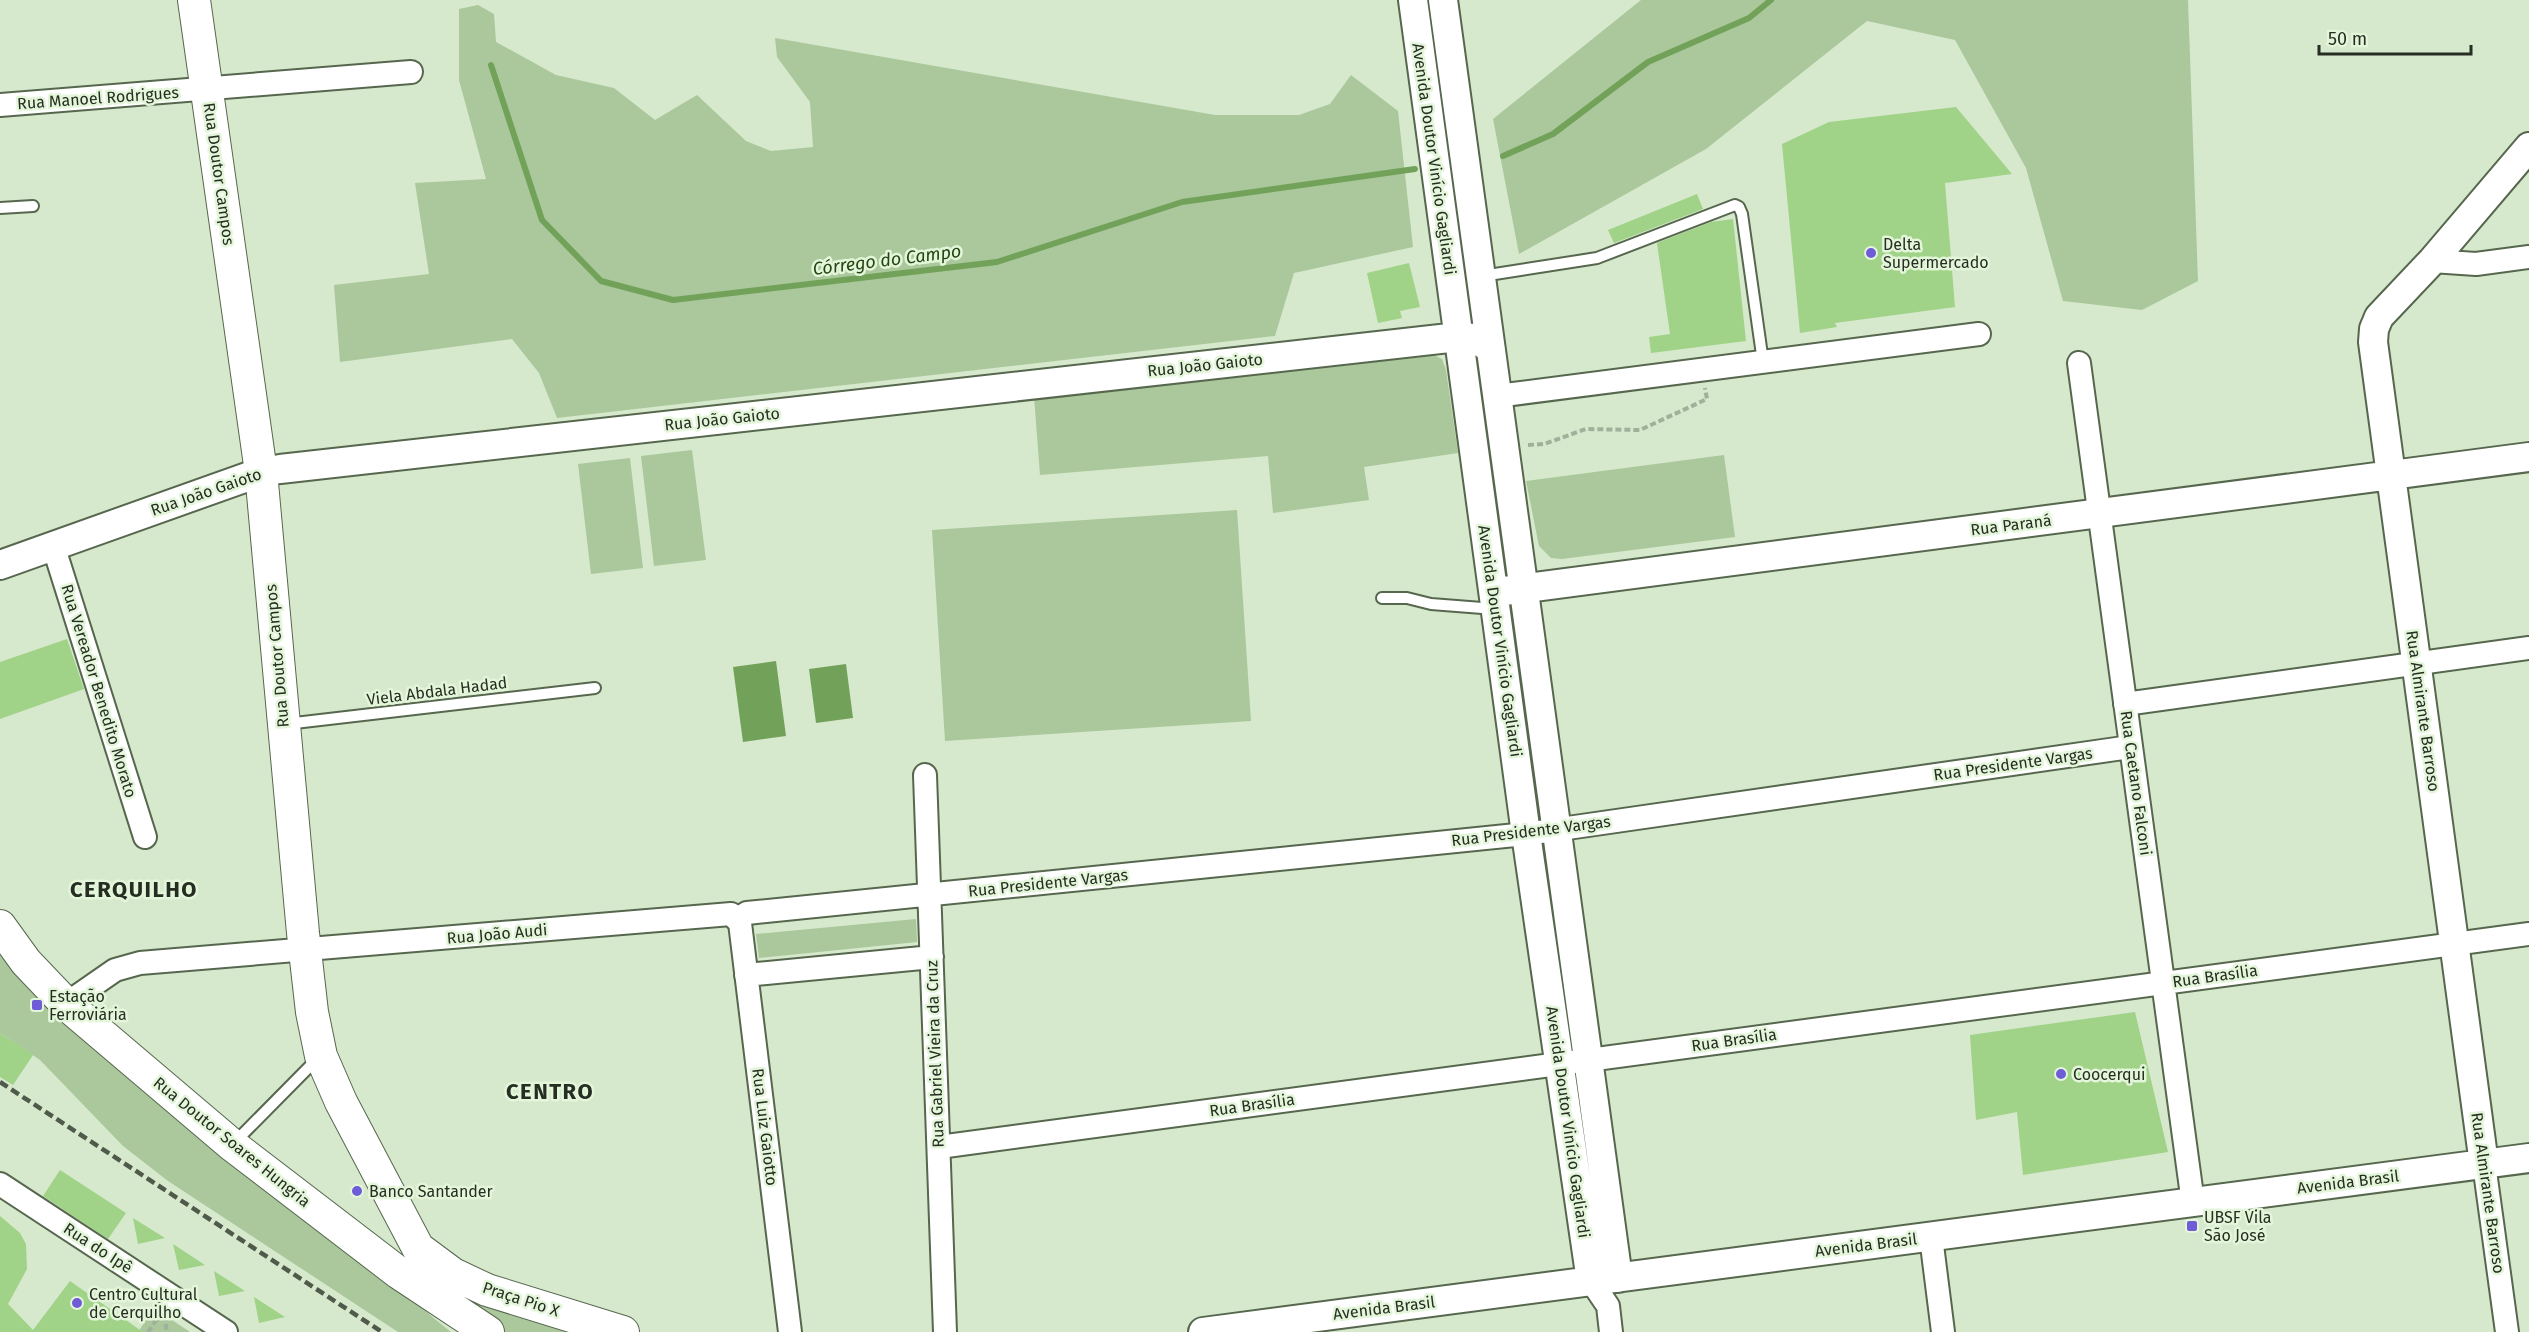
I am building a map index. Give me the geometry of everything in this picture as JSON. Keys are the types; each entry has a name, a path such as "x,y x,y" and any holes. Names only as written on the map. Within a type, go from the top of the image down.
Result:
{"main road":[{"name":"Rua Doutor Campos","path":"194,0 261,472 283,724 314,1024 321,1056 341,1102 418,1248 453,1274"},
{"name":"Rua Doutor Soares Hungria","path":"0,926 26,962 66,1004 232,1145 399,1273 488,1332"},
{"path":"399,1273 433,1305 468,1332"},
{"name":"Praça Pio X","path":"453,1274 487,1290 623,1332"},
{"path":"546,1332 565,1322 584,1319"}],"street":[{"name":"Avenida Doutor Vinício Gagliardi","path":"1413,0 1559,1064 1605,1279"},
{"name":"Avenida Doutor Vinício Gagliardi","path":"1443,0 1589,1060 1605,1279"},
{"name":"Rua Manoel Rodrigues","path":"0,105 411,72"},
{"name":"Rua Almirante Barroso","path":"2507,1332 2373,342 2374,329 2379,317 2432,261 2529,147"},
{"path":"2432,261 2476,264 2529,257"},
{"path":"1464,384 1474,393 1485,398 1979,334"},
{"path":"1458,337 1470,336 1481,340 1491,350"},
{"name":"Rua João Gaioto","path":"0,565 261,472 1458,337"},
{"name":"Rua Caetano Falconi","path":"2079,363 2193,1203"},
{"name":"Rua Paraná","path":"1494,601 1524,589 2529,457"},
{"name":"Rua Vereador Benedito Morato","path":"53,545 145,837"},
{"path":"2125,704 2529,648"},
{"name":"Rua Presidente Vargas","path":"930,895 1526,834 2130,747"},
{"name":"Rua Gabriel Vieira da Cruz","path":"925,776 945,1332"},
{"path":"740,923 742,916 747,913 930,895"},
{"name":"Rua João Audi","path":"66,1004 115,970 140,963 731,914 740,923"},
{"name":"Rua Luiz Gaiotto","path":"740,923 790,1332"},
{"name":"Rua Brasília","path":"939,1147 2529,934"},
{"path":"746,975 932,957"},
{"name":"Avenida Brasil","path":"1203,1332 1273,1327 1605,1279 2529,1158"},
{"name":"Rua do Ipê","path":"0,1184 226,1332"},
{"path":"1931,1237 1943,1332"},
{"path":"1605,1279 1611,1332"}],"lane":[{"path":"1481,276 1597,258 1735,205 1742,211 1763,362"},
{"path":"0,208 33,206"},
{"path":"1382,598 1407,597 1431,604 1494,601"},
{"name":"Viela Abdala Hadad","path":"283,724 595,688"},
{"path":"232,1145 321,1056"}],"path":[{"path":"1504,445 1533,446 1586,429 1630,431 1650,426 1707,399 1703,370"},
{"path":"163,1310 167,1332"}],"shaded area":[{"path":"1641,0 2188,0 2198,281 2142,310 2063,301 2026,168 1955,40 1867,21 1706,149 1519,254 1493,119"},
{"path":"478,5 494,14 496,42 556,75 614,88 655,120 697,95 746,141 771,151 813,147 810,102 777,57 775,38 1215,115 1299,115 1330,104 1351,75 1398,111 1413,247 1294,273 1275,336 557,418 539,373 512,339 340,362 334,285 429,274 415,183 486,179 459,80 459,9"},
{"path":"1432,354 1442,359 1446,370 1458,453 1364,467 1369,500 1273,513 1268,456 1040,475 1034,396"},
{"path":"692,450 706,560 654,566 641,456"},
{"path":"1724,455 1735,537 1562,559 1551,558 1539,546 1526,481"},
{"path":"630,458 643,568 591,574 578,464"},
{"path":"1237,510 1251,721 945,741 932,530"},
{"path":"776,661 786,736 743,742 733,667"},
{"path":"846,664 853,718 816,723 809,669"},
{"path":"916,919 917,942 759,958 756,934"},
{"path":"0,943 451,1332 398,1332 168,1181 123,1146 40,1060 0,1033"},
{"path":"413,1246 598,1332 505,1332 402,1261"},
{"path":"154,1308 190,1332 138,1332"}],"building":[{"name":"Delta Supermercado","path":"1956,107 2012,174 1945,183 1955,307 1835,323 1837,327 1800,333 1782,144 1829,122"},
{"path":"1697,194 1703,209 1614,243 1608,230"},
{"path":"1733,219 1746,341 1651,353 1649,337 1670,334 1657,243 1711,222"},
{"path":"1409,263 1420,307 1400,311 1402,318 1378,323 1367,273"},
{"path":"67,639 84,689 0,719 0,662"},
{"name":"Coocerqui","path":"2135,1012 2168,1152 2023,1175 2017,1112 1976,1120 1970,1035"},
{"path":"0,1033 33,1055 13,1085 0,1077"},
{"path":"60,1170 126,1213 108,1239 43,1196"},
{"path":"0,1216 20,1233 26,1244 27,1269 8,1304 33,1330 70,1281 143,1332 0,1332"},
{"path":"133,1218 165,1238 138,1244"},
{"path":"173,1244 205,1265 179,1270"},
{"path":"214,1271 245,1291 219,1296"},
{"path":"254,1297 285,1317 259,1323"}],"waterway":[{"name":"Córrego do Campo","path":"1503,156 1553,134 1648,62 1749,18 1771,0"},
{"name":"Córrego do Campo","path":"491,65 542,220 601,281 673,300 997,262 1182,202 1415,169"}],"railway":[{"path":"0,1082 382,1332"}],"place":[{"name":"Delta Supermercado","path":"1871,253"},
{"name":"Estação Ferroviária","path":"37,1005"},
{"name":"Coocerqui","path":"2061,1074"},
{"name":"Banco Santander","path":"357,1191"},
{"name":"UBSF Vila São José","path":"2192,1226"},
{"name":"Centro Cultural de Cerquilho","path":"77,1303"}],"district":[{"name":"CERQUILHO","path":"134,889"},
{"name":"CENTRO","path":"550,1091"}]}
